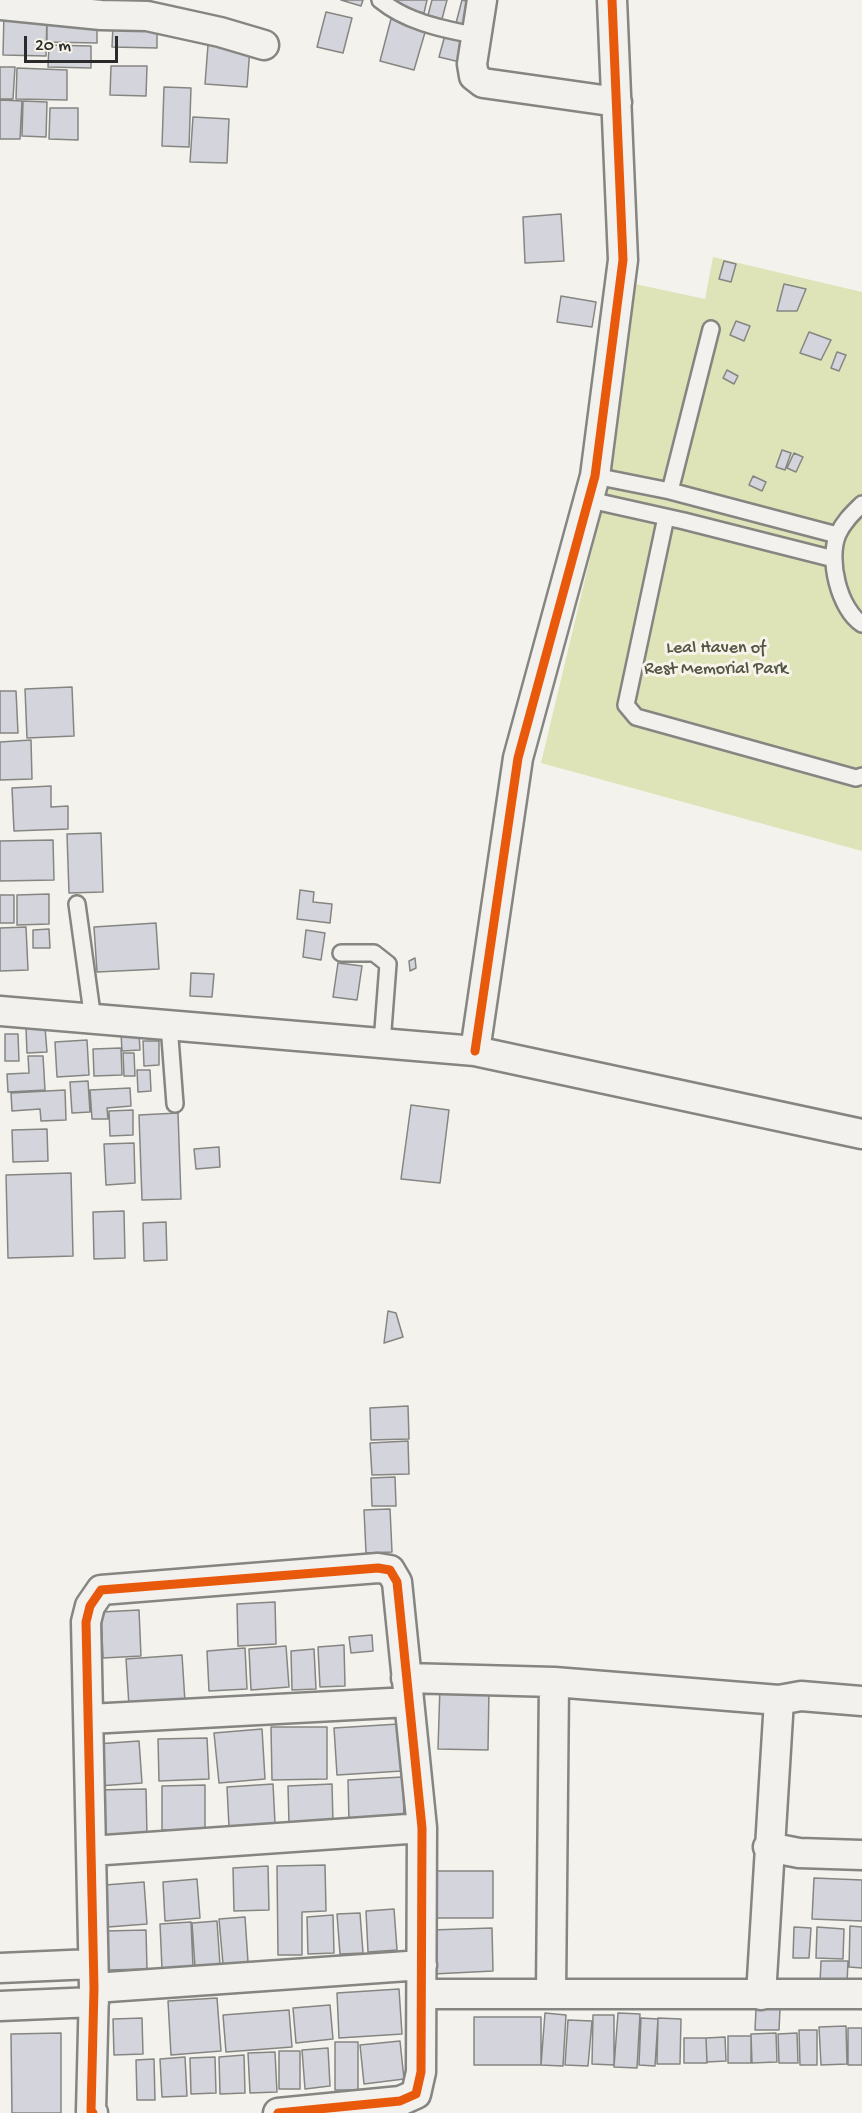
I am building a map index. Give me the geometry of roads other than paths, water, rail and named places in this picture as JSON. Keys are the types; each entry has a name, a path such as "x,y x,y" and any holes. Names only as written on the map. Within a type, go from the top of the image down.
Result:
{"street":[{"path":"482,0 472,64 474,76 483,83 617,102"},
{"path":"475,1051 518,758 593,488 623,260 612,0"},
{"path":"0,5 101,15 149,8 264,45"},
{"path":"0,1011 475,1051 862,1134"},
{"path":"93,2113 91,2110 93,1985 86,1622 90,1606 101,1590 378,1568 390,1570 397,1582 422,1828 421,2072 416,2094 400,2101 278,2113"},
{"path":"551,1994 554,1682"},
{"path":"89,1719 408,1690 554,1682 778,1700 801,1696 862,1701"},
{"path":"761,1995 778,1700"},
{"path":"91,1851 422,1828"},
{"path":"768,1847 799,1853 862,1855"},
{"path":"0,2006 93,1985 422,1965"},
{"path":"0,1968 93,1985"},
{"path":"422,1994 862,1994"}],"lane":[{"path":"380,0 396,12 425,24 478,36"},
{"path":"670,491 711,329"},
{"path":"593,488 670,491 837,535"},
{"path":"593,488 666,517 834,559"},
{"path":"684,521 690,496"},
{"path":"862,504 848,517 837,535 834,559 839,594 856,621 862,624"},
{"path":"666,517 626,705 636,717 856,778 862,776"},
{"path":"77,904 93,1020"},
{"path":"341,954 374,952 388,964 382,1043"},
{"path":"169,1025 175,1104"}],"park label":[{"name":"Leal Haven of Rest Memorial Park","path":"716,659"}]}
